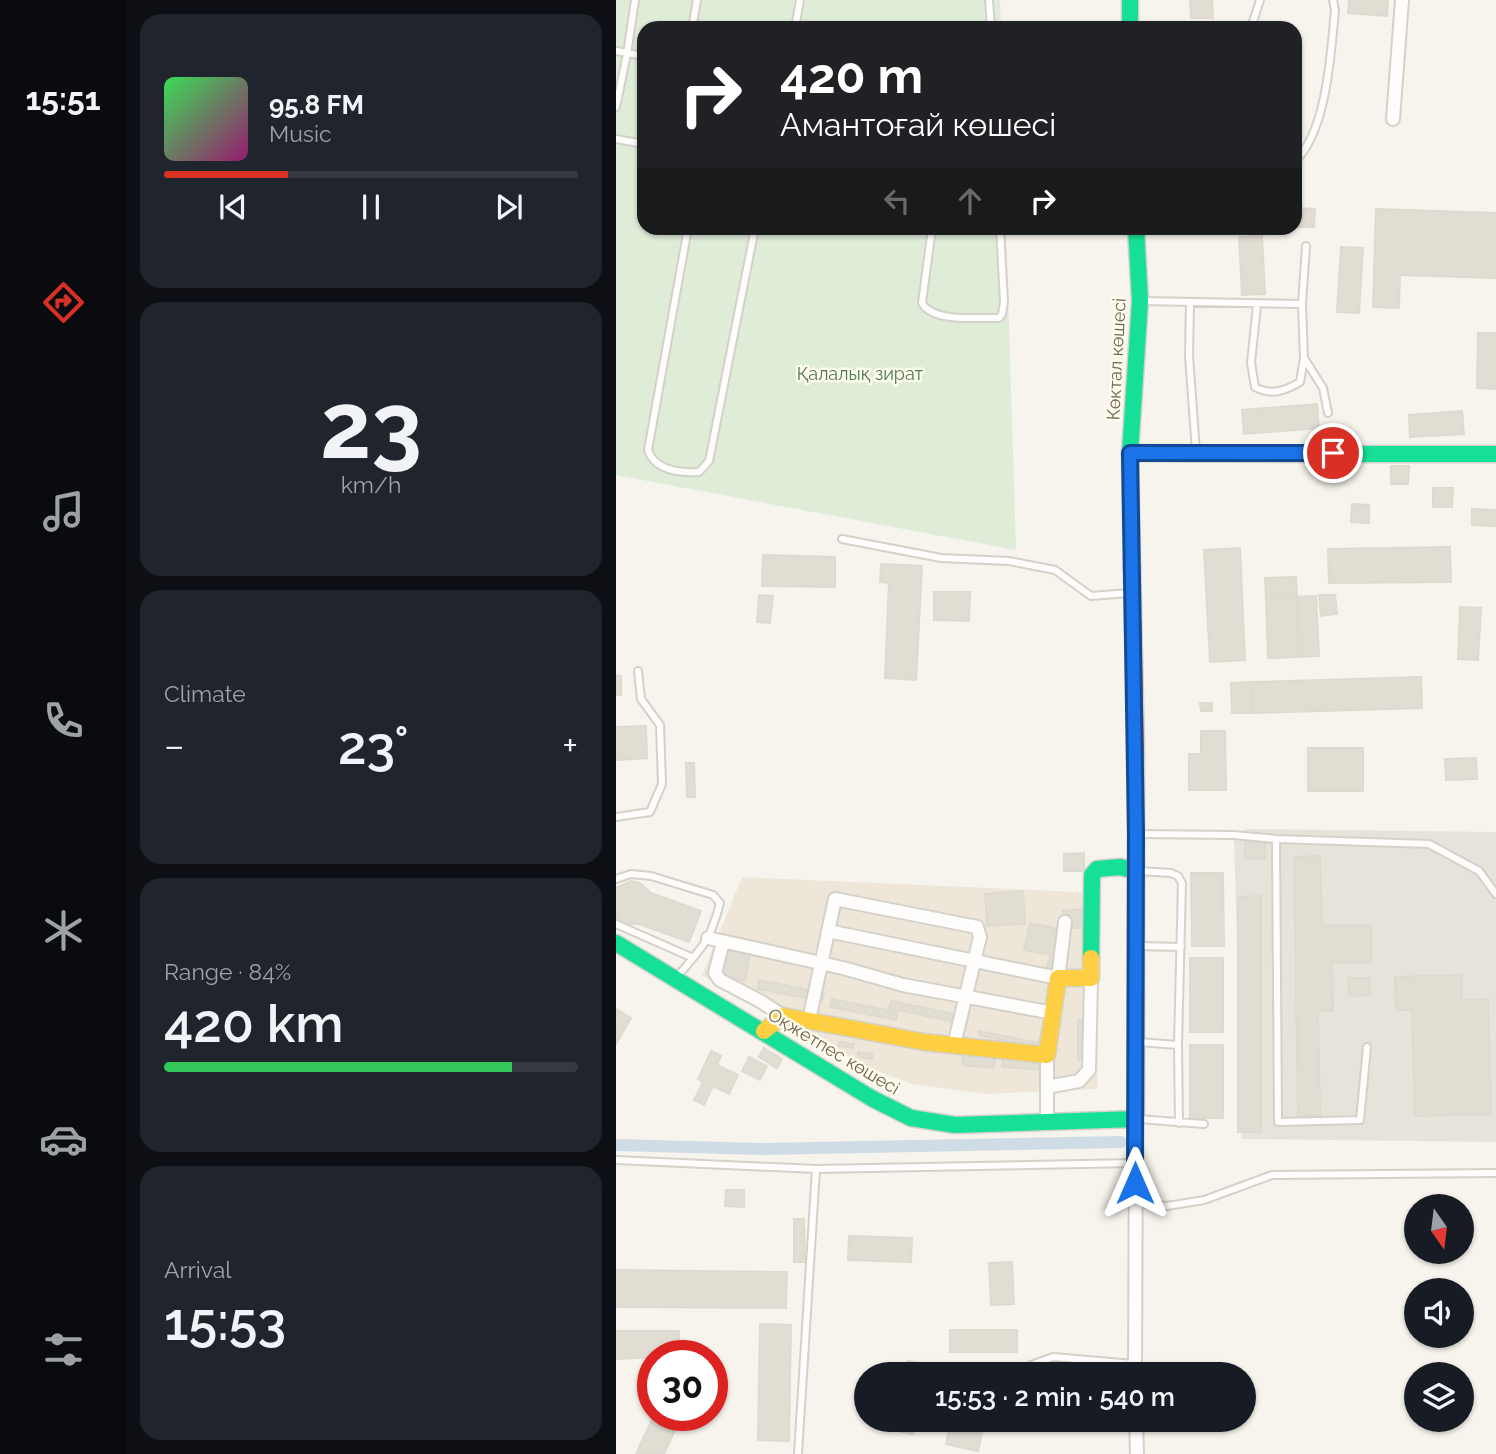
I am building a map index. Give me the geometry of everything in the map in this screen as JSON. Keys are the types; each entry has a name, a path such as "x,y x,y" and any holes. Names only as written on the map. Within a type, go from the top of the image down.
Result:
{"street":[{"path":"1130,0 1130,21"},
{"path":"1393,119 1402,0"},
{"name":"Көктал көшесі","path":"1135,1362 1136,834 1130,453 1140,301 1136,235"},
{"path":"1130,453 1496,454"},
{"path":"1047,1087 1079,1081 1089,1070 1092,874 1097,869 1119,867 1136,871"},
{"path":"809,1020 835,899 977,927 980,937 954,1045"},
{"path":"1047,1122 1047,1055 1065,922"},
{"path":"828,931 1058,978 1091,978"},
{"path":"708,938 903,985 1053,1013"},
{"path":"723,942 715,973 720,980 761,1001 783,1016 924,1042 1047,1055"},
{"name":"Оқжетпес көшесі","path":"617,945 873,1099 911,1118 955,1125 1136,1119"},
{"path":"764,1031 783,1016"},
{"path":"1136,1432 1137,1454"}],"lane":[{"path":"616,107 635,0"},
{"path":"693,21 697,0"},
{"path":"796,21 800,0"},
{"path":"989,0 990,21"},
{"path":"1253,21 1260,0"},
{"path":"1302,152 1316,125 1327,84 1335,10 1333,0"},
{"path":"616,51 637,55"},
{"path":"616,139 637,143"},
{"path":"687,235 648,450 656,465 685,472 699,472 709,461 754,235"},
{"path":"932,235 922,303 925,309 950,317 999,318 1004,302 1000,235"},
{"path":"1257,305 1251,363 1255,387 1261,391 1284,391 1300,382 1304,358 1302,304 1306,246"},
{"path":"1140,301 1302,304"},
{"path":"1190,303 1189,356 1196,452"},
{"path":"1304,358 1323,388 1328,413"},
{"path":"842,539 941,558 1009,561 1055,570 1091,596 1131,593"},
{"path":"616,817 650,812 662,784 660,725 640,699 638,671"},
{"path":"1136,834 1234,835 1429,844 1479,871 1496,894"},
{"path":"1276,839 1278,1122 1360,1119 1367,1047"},
{"path":"1136,871 1171,873 1178,876 1182,883 1179,1123"},
{"path":"616,879 631,874 651,876 713,895 720,903 708,938 676,979"},
{"path":"616,924 693,958"},
{"path":"1135,946 1181,947"},
{"path":"1136,1042 1178,1045"},
{"path":"1136,1119 1204,1124"},
{"path":"616,1160 816,1169 1135,1163"},
{"path":"797,1454 816,1169"},
{"path":"1135,1203 1167,1206 1205,1200 1272,1175 1496,1173"},
{"path":"1039,1362 1053,1357 1087,1362"}],"shaded area":[{"path":"1247,829 1496,832 1496,1142 1242,1139 1234,835"},
{"path":"742,877 1099,893 1097,1089 985,1094 912,1084 867,1067 702,975"}],"green space":[{"name":"Қалалық зират","path":"616,0 1000,0 1001,21 637,21 637,235 1006,235 1016,550 616,475"}],"building":[{"path":"1190,0 1212,0 1213,18 1191,18"},
{"path":"1349,0 1388,0 1387,16 1348,13"},
{"path":"1302,208 1315,209 1314,227 1302,227"},
{"path":"1376,209 1496,213 1496,278 1400,275 1399,308 1373,307"},
{"path":"1262,236 1265,294 1242,295 1239,237"},
{"path":"1341,247 1363,248 1359,313 1337,312"},
{"path":"1478,333 1496,333 1496,389 1477,388"},
{"path":"1317,404 1319,428 1244,434 1242,410"},
{"path":"1462,411 1464,434 1410,437 1409,415"},
{"path":"1391,466 1409,466 1408,484 1391,484"},
{"path":"1433,488 1453,488 1452,507 1433,507"},
{"path":"1352,504 1369,505 1369,523 1351,522"},
{"path":"1472,509 1496,510 1496,526 1472,525"},
{"path":"1450,547 1451,582 1329,583 1328,549"},
{"path":"1240,548 1245,660 1210,662 1204,550"},
{"path":"763,555 835,557 835,587 762,586"},
{"path":"881,564 922,566 916,680 885,678 889,583 880,582"},
{"path":"1296,577 1297,597 1266,598 1265,578"},
{"path":"934,592 970,592 969,621 934,620"},
{"path":"759,595 773,596 770,623 757,622"},
{"path":"1319,595 1335,595 1337,614 1321,616"},
{"path":"1316,596 1319,656 1299,657 1297,597"},
{"path":"1297,597 1299,657 1268,658 1266,598"},
{"path":"1460,607 1481,608 1478,660 1458,659"},
{"path":"616,675 621,676 621,695 616,695"},
{"path":"1421,677 1422,708 1252,713 1251,682"},
{"path":"1251,682 1252,713 1232,713 1231,683"},
{"path":"1200,703 1212,703 1212,711 1201,711"},
{"path":"646,726 647,758 616,760 616,727"},
{"path":"1201,731 1225,731 1226,790 1189,790 1189,754 1201,754"},
{"path":"1308,748 1363,748 1363,791 1308,791"},
{"path":"1476,758 1477,779 1446,780 1445,759"},
{"path":"686,763 694,763 695,797 687,797"},
{"path":"1245,842 1265,842 1265,859 1245,859"},
{"path":"1084,853 1084,871 1064,871 1064,854"},
{"path":"1320,856 1322,926 1371,925 1371,962 1332,963 1333,1011 1318,1011 1320,1115 1298,1116 1294,857"},
{"path":"1191,873 1223,873 1224,946 1192,946"},
{"path":"631,881 640,883 651,893 701,911 689,942 639,924 624,924 616,919 616,888"},
{"path":"1023,891 1025,924 987,926 985,894"},
{"path":"1261,896 1261,1132 1238,1132 1238,897"},
{"path":"1082,909 1084,928 1073,928 1073,917 1064,918 1063,911"},
{"path":"1030,923 1058,929 1052,955 1024,950"},
{"path":"727,950 750,953 745,981 723,978"},
{"path":"1050,957 1054,958 1051,972 1046,971"},
{"path":"1190,958 1223,958 1223,1032 1190,1032"},
{"path":"1462,975 1462,1000 1488,999 1491,1114 1415,1116 1412,1010 1396,1010 1395,977"},
{"path":"1348,978 1370,978 1370,995 1349,996"},
{"path":"759,980 824,993 822,1001 758,989"},
{"path":"832,999 897,1012 896,1020 830,1007"},
{"path":"891,1001 955,1014 954,1022 889,1008"},
{"path":"616,1009 631,1018 616,1044"},
{"path":"1078,1020 1083,1020 1084,1060 1078,1060"},
{"path":"1043,1023 1042,1049 978,1035 979,1031 1039,1043"},
{"path":"840,1042 854,1044 853,1048 839,1046"},
{"path":"1190,1045 1223,1045 1223,1118 1190,1118"},
{"path":"764,1048 782,1059 777,1068 759,1057"},
{"path":"711,1051 721,1056 717,1065 738,1075 729,1094 713,1086 704,1105 694,1100 703,1082 698,1079"},
{"path":"858,1052 872,1054 872,1059 858,1057"},
{"path":"963,1055 995,1058 994,1068 962,1065"},
{"path":"749,1057 767,1066 760,1080 742,1071"},
{"path":"1003,1058 1041,1061 1040,1070 1002,1067"},
{"path":"726,1190 744,1190 744,1207 725,1206"},
{"path":"794,1219 804,1219 805,1262 794,1262"},
{"path":"849,1236 912,1238 911,1262 848,1260"},
{"path":"1012,1262 1014,1304 991,1305 989,1263"},
{"path":"616,1270 787,1272 786,1308 616,1307"},
{"path":"760,1324 791,1325 789,1441 758,1440"},
{"path":"950,1330 1017,1330 1017,1352 950,1352"},
{"path":"616,1331 679,1331 679,1340 637,1340 637,1358 616,1359"},
{"path":"647,1431 675,1431 664,1454 636,1454"},
{"path":"948,1432 982,1432 978,1451 946,1444"}],"waterway":[{"path":"616,1145 763,1149 1121,1142"}],"traffic: fast":[{"path":"1130,0 1130,21"},
{"path":"1132,566 1130,453 1140,301 1136,235"},
{"path":"1343,454 1496,454"},
{"path":"616,943 873,1099 911,1118 955,1125 1136,1119 1136,754"},
{"path":"1091,958 1092,875 1097,869 1120,867 1136,871"}],"traffic: slow":[{"path":"1130,453 1343,454"},
{"path":"764,1031 783,1016 924,1042 1047,1055 1058,978 1091,978 1091,958"}],"traffic: jam":[{"path":"1132,566 1136,754"}],"route":[{"path":"1135,1183 1136,834 1130,453 1333,453"}]}
